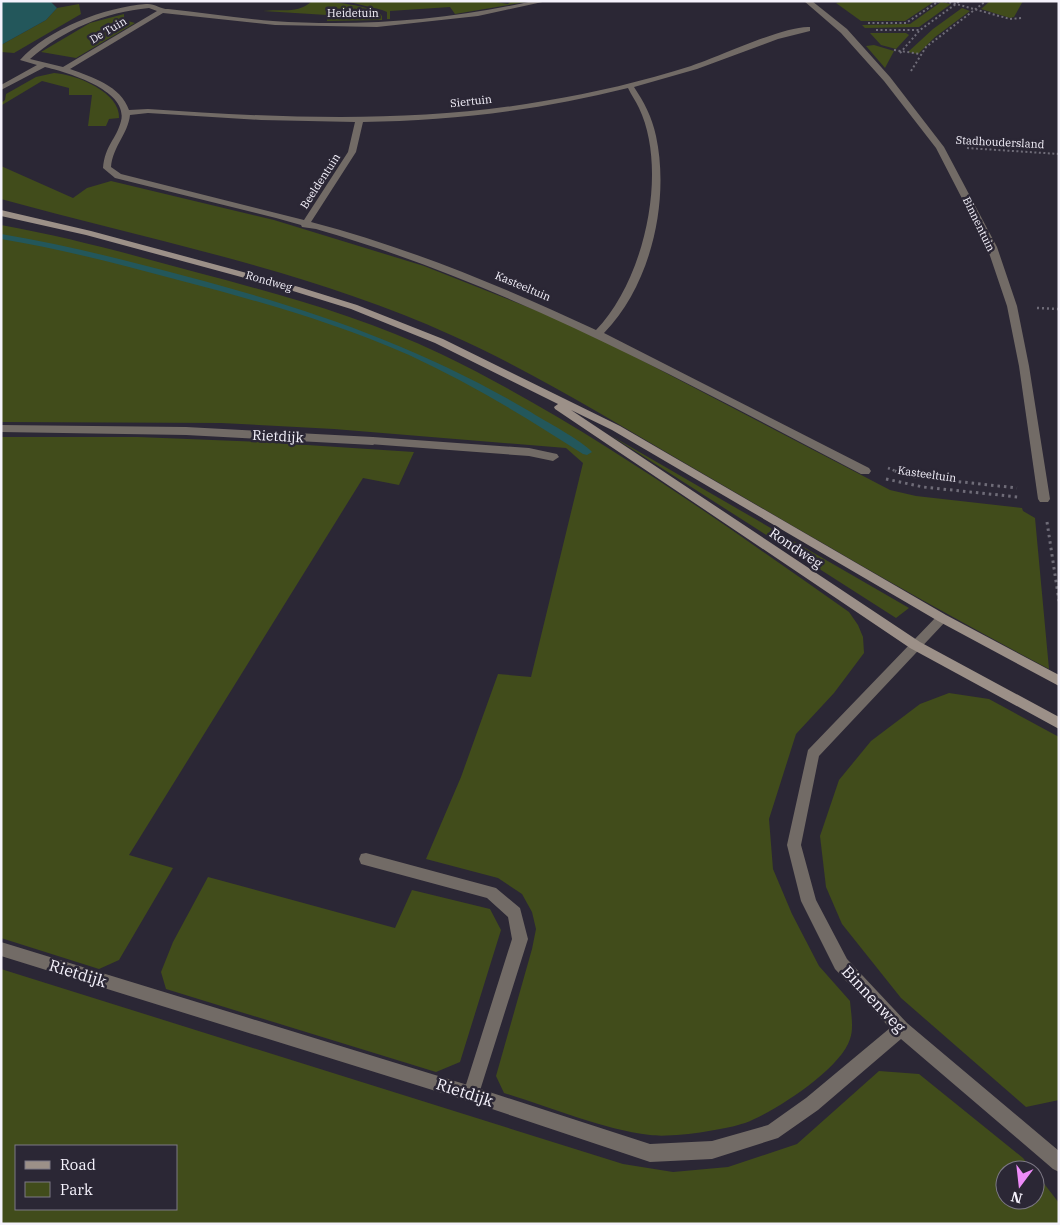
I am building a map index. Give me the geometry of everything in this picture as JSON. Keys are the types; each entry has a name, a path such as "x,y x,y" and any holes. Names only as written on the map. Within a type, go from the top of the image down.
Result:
{"main road":[{"name":"Rondweg","path":"1,213 88,233 225,269 354,307 447,344 616,428 942,618 1059,681"},
{"name":"Rondweg","path":"526,384 914,645 1059,724"}],"street":[{"name":"Heidetuin","path":"162,11 277,23 385,24 499,12 544,1"},
{"name":"Binnentuin","path":"807,1 844,31 887,79 940,147 992,246 1012,306 1024,366 1044,499"},
{"name":"De Tuin","path":"149,3 162,11 65,69 24,60 47,42 79,25 110,13 149,3"},
{"name":"Siertuin","path":"126,112 148,111 286,120 360,120 441,116 517,107 581,97 630,86 688,70 777,36 807,29"},
{"path":"1,88 44,64"},
{"path":"65,69 103,87 120,100 126,112"},
{"path":"598,334 621,307 633,284 646,245 653,206 655,162 651,130 639,96 630,86"},
{"name":"Kasteeltuin","path":"126,112 124,124 108,154 107,168 118,176 305,225 436,264 513,295 598,334 865,471"},
{"name":"Beeldentuin","path":"305,225 352,152 360,120"},
{"name":"Rietdijk","path":"1,428 186,431 529,452 553,457"},
{"name":"Binnenweg","path":"942,618 914,645 813,754 794,845 809,901 841,964 901,1029 1059,1163"},
{"path":"366,858 491,893 514,912 520,939 471,1094"},
{"name":"Rietdijk","path":"1,949 471,1094 650,1153 712,1150 772,1132 812,1104 901,1029"}],"path":[{"path":"867,23 906,23 939,1"},
{"path":"945,1 1010,19 1022,18"},
{"path":"887,79 901,51 920,30 960,1"},
{"path":"920,54 945,30 986,1"},
{"path":"844,31 920,30"},
{"name":"Stadhoudersland","path":"940,147 1059,154"},
{"name":"Kasteeltuin","path":"865,471 892,481 923,487 1044,499"},
{"path":"1044,499 1059,601"}],"green space":[{"path":"312,1 360,6 378,12 382,16 382,20 327,21 327,15 263,11 295,10"},
{"path":"345,1 490,1 508,4 511,1 532,1 455,14 450,7 390,11 390,19 387,19 387,12"},
{"path":"844,1 935,1 905,21 861,21 836,3"},
{"path":"990,1 1023,1 1014,17 1010,18 981,9"},
{"path":"941,2 951,4 919,27 865,28 862,25 910,24"},
{"path":"79,4 81,14 14,53 1,52 1,45 46,20 57,8"},
{"path":"962,8 970,11 935,37 918,54 908,52 933,29"},
{"path":"124,14 124,20 135,23 76,58 41,52 90,23"},
{"path":"870,33 906,33 909,35 896,49 881,45"},
{"path":"874,45 894,51 885,68 866,46"},
{"path":"54,73 74,77 96,86 113,101 118,109 119,118 109,119 106,126 88,126 92,95 69,95 69,88 42,81 2,105 1,120 1,103 5,100 6,94 36,77"},
{"path":"1,166 73,198 87,188 111,181 274,220 424,266 578,327 890,490 916,496 1022,508 1023,511 1035,518 1049,669 868,569 572,397 482,349 398,312 286,275 229,258 1,199"},
{"path":"1,225 51,235 230,281 352,318 441,354 494,381 599,442 849,612 858,625 863,637 864,653 834,693 796,734 769,819 773,869 792,914 819,966 850,1001 852,1030 850,1039 844,1051 834,1063 805,1088 757,1118 745,1123 698,1133 660,1136 632,1132 576,1117 504,1093 496,1076 532,949 536,929 532,912 522,894 498,878 426,859 461,777 498,674 531,677 583,463 566,448 334,429 221,423 1,422"},
{"path":"610,435 909,608 896,618"},
{"path":"1,437 138,437 261,442 414,452 399,485 363,478 129,855 173,868 119,960 99,969 1,938"},
{"path":"949,693 989,699 1059,737 1059,1100 1026,1107 901,998 842,924 826,887 820,836 839,780 871,741 920,704"},
{"path":"208,877 395,928 412,890 490,909 501,930 460,1062 436,1072 166,989 161,972 173,942"},
{"path":"1,969 623,1164 673,1172 728,1167 797,1144 879,1071 919,1074 1025,1160 995,1160 995,1210 1045,1210 1045,1185 1059,1203 1059,1224 1,1224"}],"shaded area":[{"path":"1,1 50,1 57,8 46,20 1,45"}],"waterway":[{"path":"1,236 115,260 315,316 380,340 443,368 516,408 587,452"}]}
